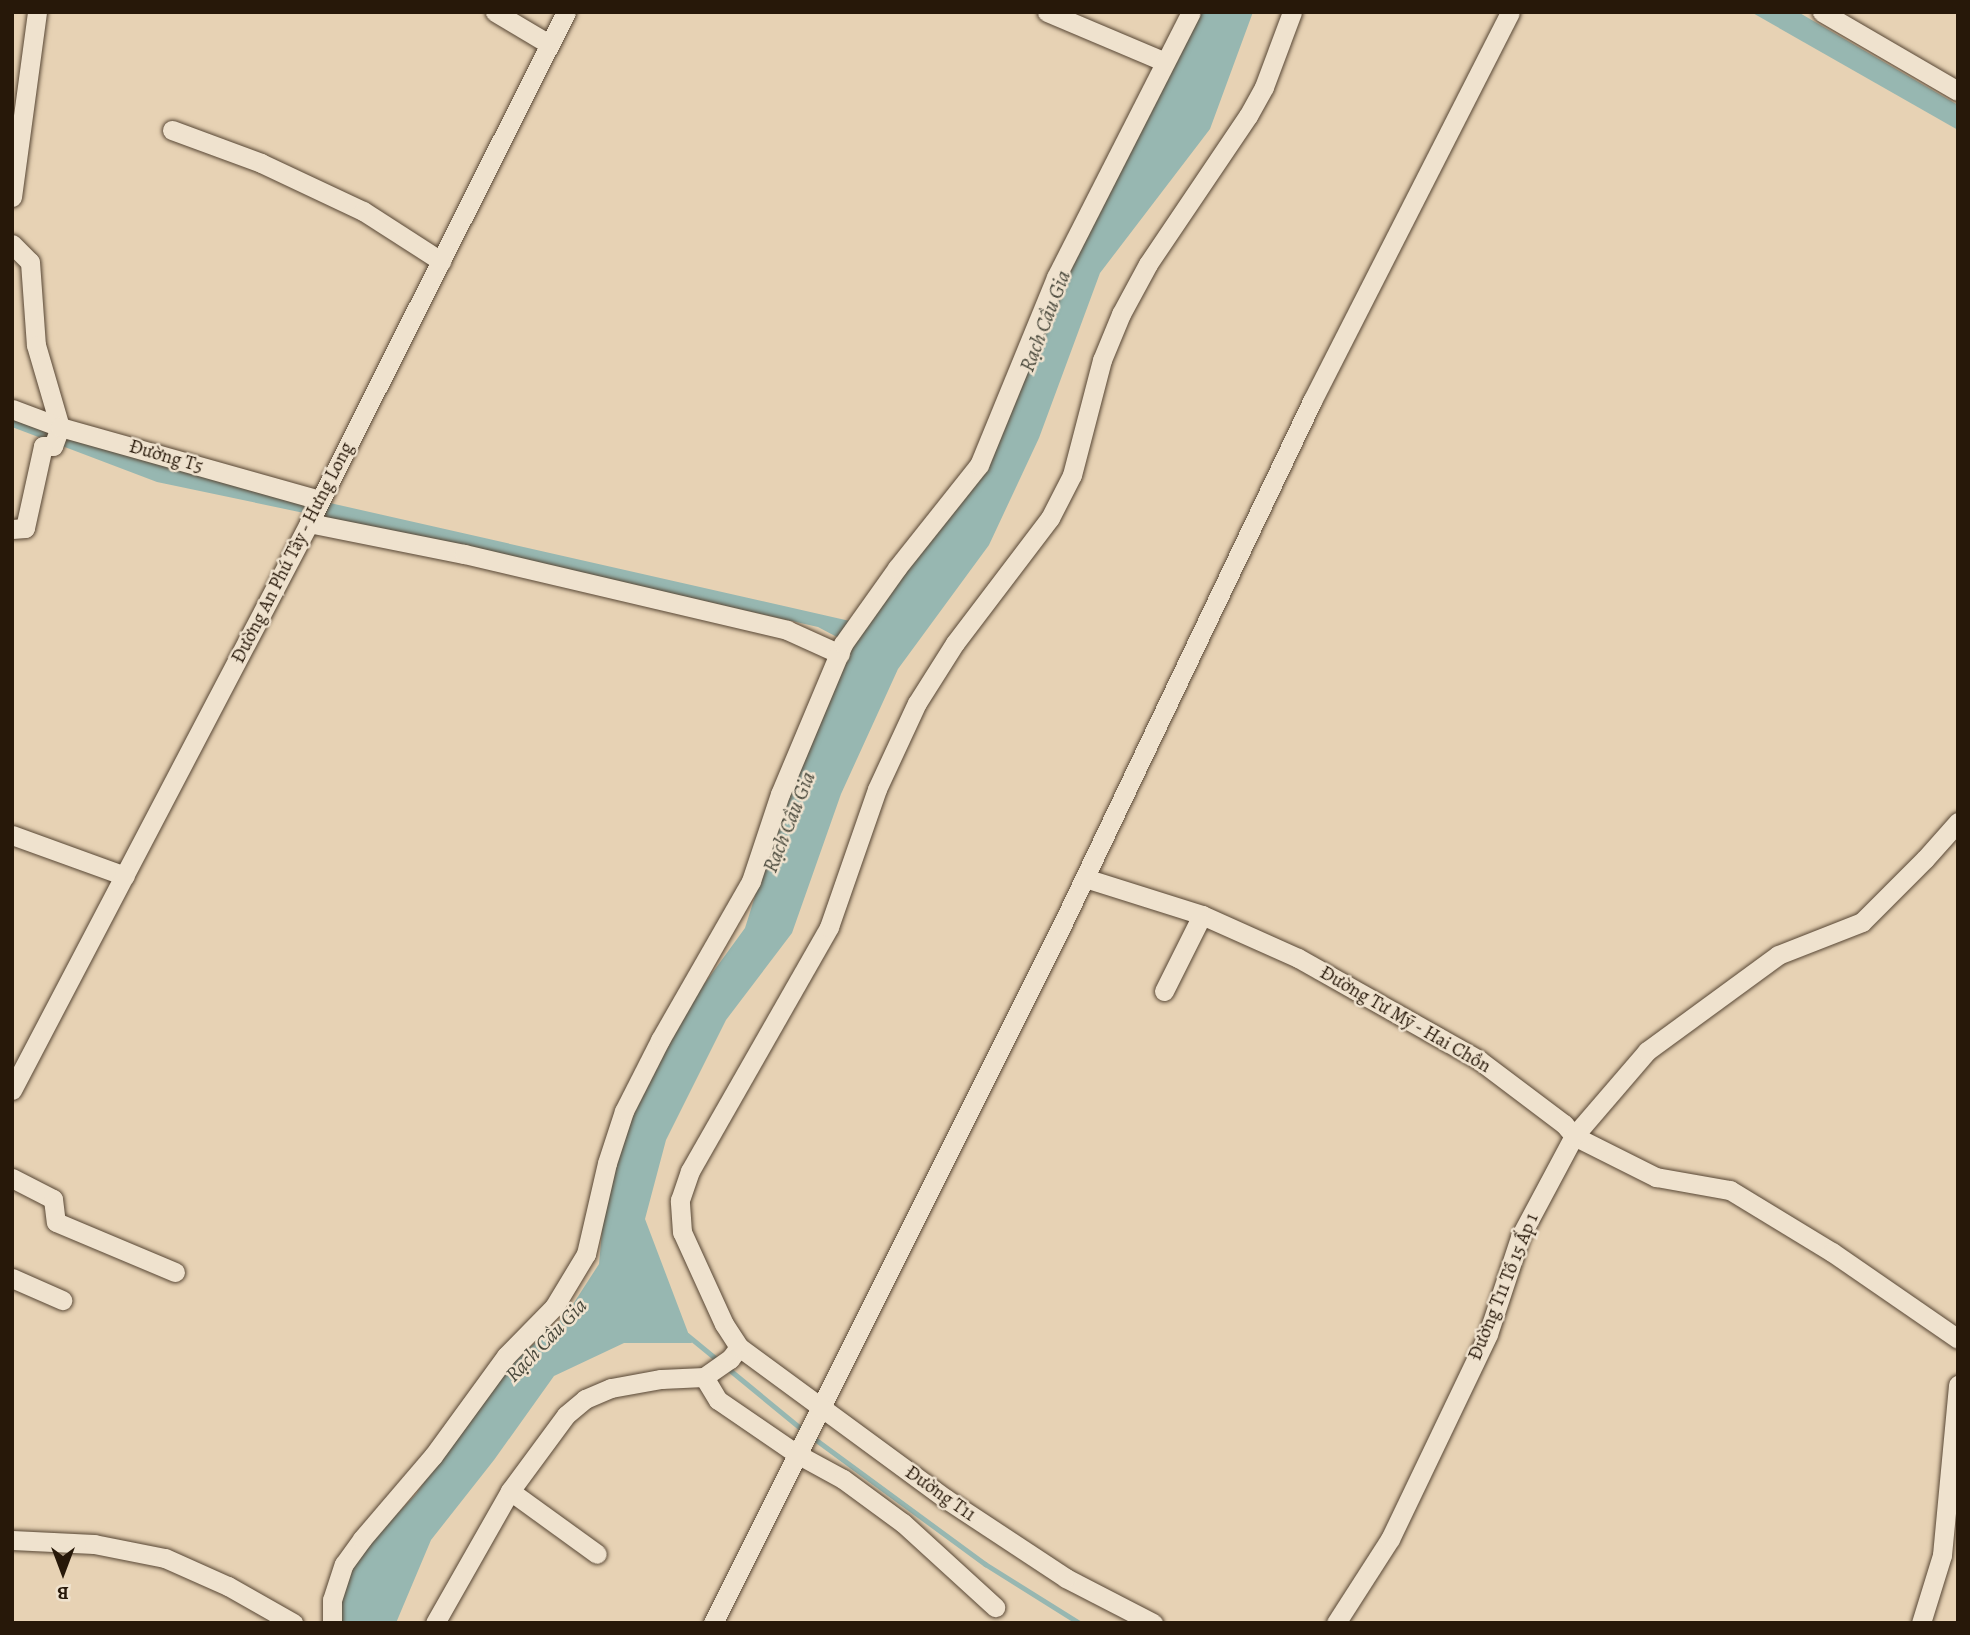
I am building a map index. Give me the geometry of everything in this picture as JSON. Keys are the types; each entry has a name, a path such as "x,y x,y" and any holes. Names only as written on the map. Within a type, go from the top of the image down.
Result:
{"street":[{"path":"12,197 16,142 37,12"},
{"path":"495,12 549,44"},
{"name":"Đường An Phú Tây - Hưng Long","path":"12,1090 310,521 566,12"},
{"path":"1047,12 1163,61"},
{"path":"332,1623 336,1585 356,1547 433,1456 506,1356 554,1307 586,1254 607,1163 624,1111 660,1040 751,881 780,794 842,649 897,568 979,465 1056,277 1163,61 1191,12"},
{"name":"Đường T11","path":"1153,1623 1066,1578 946,1499 821,1409 735,1353 682,1233 680,1200 690,1171 829,927 877,789 917,703 955,643 1050,517 1072,475 1102,360 1121,314 1148,264 1248,116 1264,87 1292,12"},
{"path":"713,1623 1085,878 1312,401 1510,12"},
{"path":"1822,12 1958,91"},
{"path":"172,130 261,163 363,211 441,261"},
{"path":"12,244 30,262 36,345 60,427 53,446 43,446 25,528 12,529"},
{"name":"Đường T5","path":"12,409 60,427 320,500"},
{"path":"310,521 464,554 787,630 842,649"},
{"name":"Đường T11 Tổ 15 Ấp 1","path":"1336,1623 1390,1539 1488,1334 1520,1237 1574,1136 1647,1051 1778,955 1862,922 1958,822"},
{"path":"12,835 125,876"},
{"name":"Đường Tư Mỹ - Hai Chồn","path":"1085,878 1202,915 1298,958 1479,1060 1564,1124 1574,1136 1656,1177 1730,1190 1832,1252 1958,1339"},
{"path":"1164,991 1202,915"},
{"path":"12,1178 53,1199 56,1222 175,1272"},
{"path":"12,1278 62,1300"},
{"path":"435,1623 510,1491 566,1415 585,1399 611,1388 661,1379 704,1377 735,1353"},
{"path":"704,1377 718,1400 797,1454 843,1479 903,1522 995,1608"},
{"path":"1920,1623 1950,1556 1958,1385"},
{"path":"510,1491 597,1554"},
{"path":"12,1540 94,1545 165,1558 228,1586 293,1623"}],"water":[{"name":"Rạch Cầu Gia","path":"1200,12 1253,12 1210,129 1100,273 1039,438 989,545 898,669 841,794 792,933 726,1020 666,1140 645,1219 692,1343 624,1343 554,1376 494,1460 431,1540 396,1623 338,1623 336,1599 354,1559 416,1494 495,1379 566,1315 599,1264 607,1176 630,1116 673,1027 745,928 787,795 852,645 818,627 489,552 157,482 12,427 12,415 264,488 863,624 992,457 1072,254"},
{"path":"1751,12 1798,12 1958,105 1958,130"}],"waterway":[{"path":"687,1335 804,1431"},
{"path":"812,1437 985,1564 1079,1623"}]}
